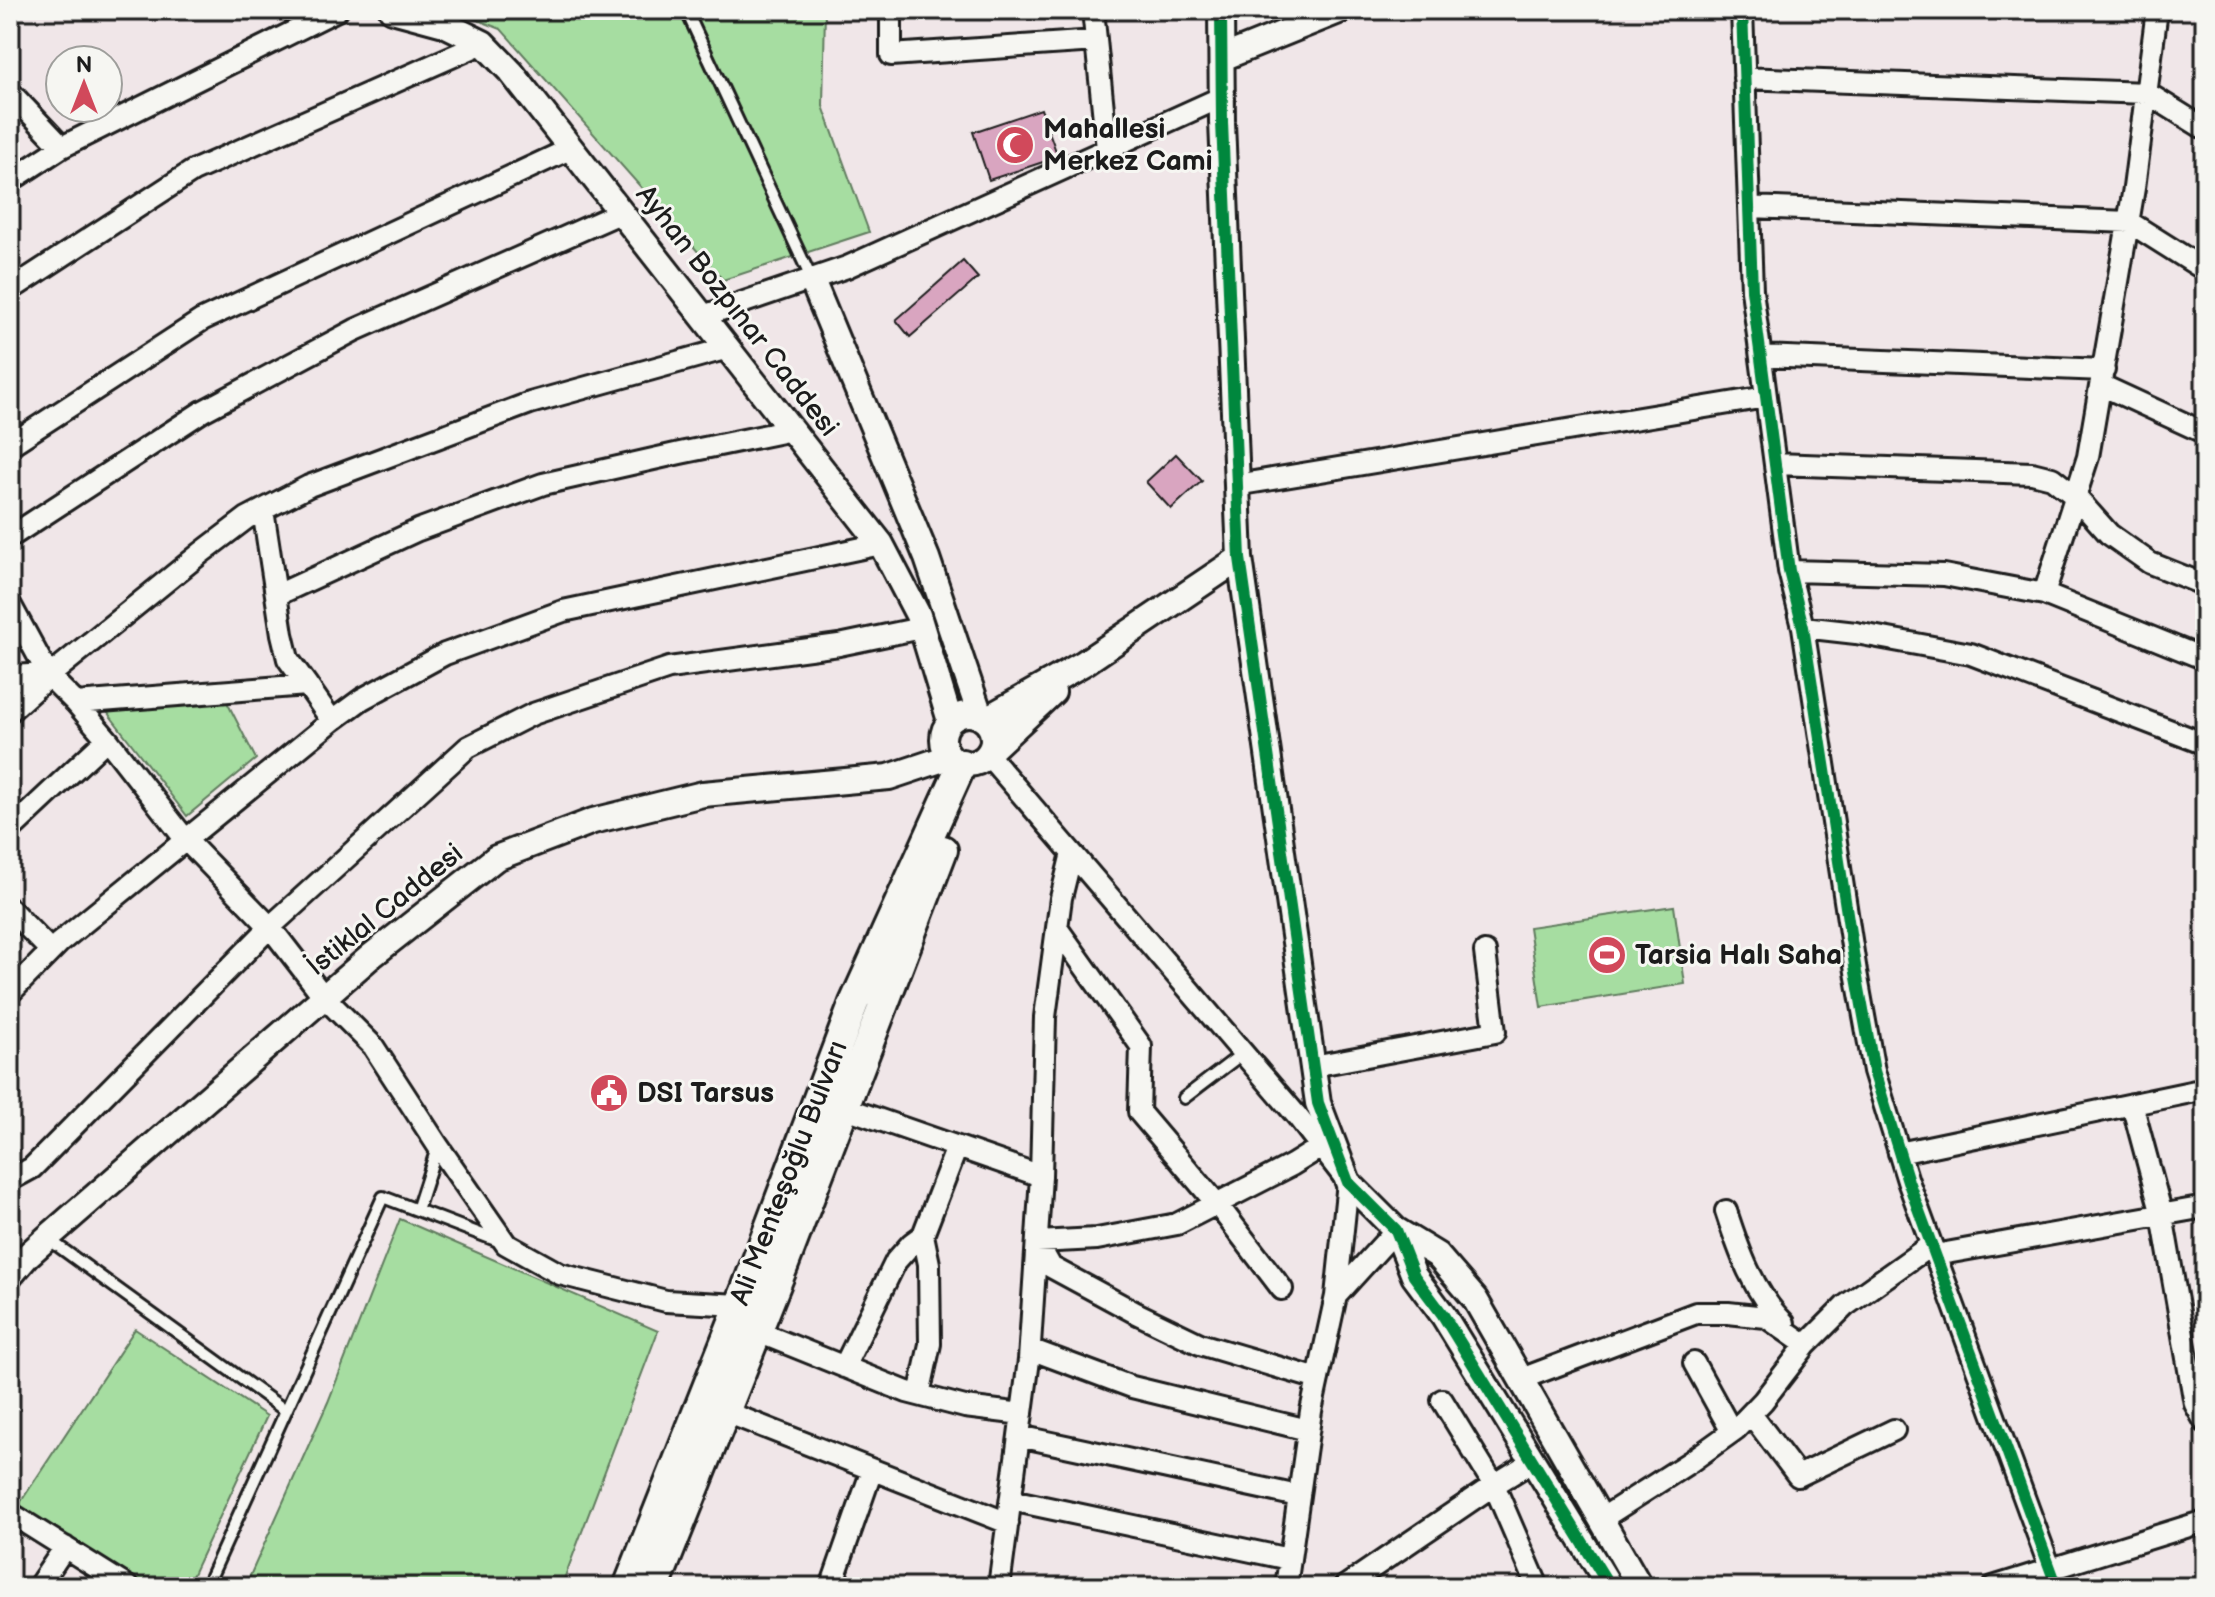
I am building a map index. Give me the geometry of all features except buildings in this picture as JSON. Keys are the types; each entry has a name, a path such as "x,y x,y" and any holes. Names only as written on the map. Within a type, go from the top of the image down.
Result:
{"main road":[{"name":"Ali Menteşoğlu Bulvarı","path":"655,1587 758,1332 973,758"},
{"name":"Ali Menteşoğlu Bulvarı","path":"628,1587 854,1003 973,758"}],"street":[{"path":"10,181 62,147 337,10"},
{"name":"Ayhan Bozpınar Caddesi","path":"392,10 444,24 483,43 511,72 881,544 918,615 950,721 944,732 945,751 973,758"},
{"path":"891,10 891,55 1096,41"},
{"path":"1093,10 1107,149"},
{"path":"1221,10 1240,558 1318,1103 1348,1182 1336,1296 1308,1430 1286,1587"},
{"path":"1742,10 1752,290 1789,571 1803,627 1871,1057 1899,1153 1933,1250 2054,1578"},
{"path":"2044,594 2088,457 2129,222 2157,10"},
{"path":"1222,58 1339,11"},
{"path":"10,290 193,171 483,43"},
{"path":"1744,78 2147,93 2205,129"},
{"path":"10,92 62,147"},
{"path":"703,316 847,267 1222,97"},
{"path":"10,445 202,320 572,148"},
{"path":"1749,207 2129,222 2205,270"},
{"path":"10,537 203,411 355,330 622,212"},
{"path":"812,280 932,570 982,719 992,731 993,744 973,758"},
{"path":"10,711 49,676 247,518 309,486 530,403 728,348"},
{"path":"1761,356 2102,378 2205,433"},
{"path":"1236,485 1766,397"},
{"path":"277,595 418,530 543,484 792,430"},
{"path":"1775,464 2032,473 2052,478 2075,496 2109,534 2150,563 2205,585"},
{"path":"263,510 288,659 332,721"},
{"path":"10,993 51,951 332,721 362,699 445,654 563,611 881,544 932,570"},
{"path":"950,721 967,714 982,719 1084,663 1240,558"},
{"path":"1789,571 1944,575 2044,594 2205,659"},
{"path":"10,604 49,676 107,739 185,839 270,927 324,997 373,1046 506,1244 560,1274 666,1301 739,1305 758,1332 844,1367 919,1395 965,1407 1022,1414"},
{"path":"1803,627 1856,633 1971,654 2205,744"},
{"path":"10,1180 32,1168 270,927 468,747 533,714 669,668 839,645 921,628"},
{"path":"973,758 1084,663"},
{"path":"10,678 49,676"},
{"path":"76,703 307,685"},
{"path":"10,830 107,739"},
{"path":"973,758 1072,853 1243,1053 1348,1182 1396,1230 1437,1255 1475,1299 1640,1587"},
{"name":"İstiklal Caddesi","path":"10,1276 47,1238 370,957 496,858 593,821 703,794 889,777 973,758"},
{"path":"999,1587 1030,1349 1041,1176 1045,1017 1061,898 1072,853"},
{"path":"10,909 51,951"},
{"path":"1057,928 1141,1046 1139,1112 1217,1204 1282,1289"},
{"path":"1313,1066 1495,1032 1485,952"},
{"path":"1899,1153 2205,1089"},
{"path":"2132,1104 2162,1215 2199,1388 2195,1404 2205,1422"},
{"path":"843,1107 1041,1176"},
{"path":"919,1395 930,1344 929,1264 923,1235 957,1147"},
{"path":"1037,1242 1097,1239 1177,1224 1321,1147"},
{"path":"1601,1519 1732,1432 1790,1369 1806,1345 1845,1306 1933,1250 2205,1207"},
{"path":"1726,1211 1739,1252 1759,1291 1776,1315 1806,1345"},
{"path":"1336,1296 1396,1230"},
{"path":"1396,1230 1414,1276 1443,1315 1610,1587"},
{"path":"844,1367 896,1261 923,1235"},
{"path":"1037,1242 1051,1267 1200,1344 1318,1379"},
{"path":"1521,1379 1696,1313 1766,1317 1806,1345"},
{"path":"1030,1349 1132,1387 1308,1430"},
{"path":"1694,1363 1732,1432"},
{"path":"1442,1400 1494,1485 1538,1587"},
{"path":"726,1412 1008,1523"},
{"path":"1751,1414 1798,1476 1894,1430"},
{"path":"1019,1436 1298,1496"},
{"path":"1350,1585 1533,1461"},
{"path":"831,1587 872,1470"},
{"path":"1011,1500 1289,1559"},
{"path":"10,1513 128,1587"},
{"path":"1993,1587 2054,1578 2205,1521"},
{"path":"38,1587 65,1547"}],"lane":[{"path":"686,10 812,280"},
{"path":"1184,1098 1243,1053"},
{"path":"417,1210 438,1146"},
{"path":"206,1587 383,1197 506,1244"},
{"path":"47,1238 286,1411"}],"green space":[{"path":"452,10 825,10 823,106 869,232 723,280 501,29"},
{"path":"227,702 256,759 187,816 104,708"},
{"name":"Tarsia Halı Saha","path":"1674,906 1685,984 1541,1007 1529,927"},
{"path":"400,1219 658,1331 561,1587 245,1587 328,1402"},
{"path":"135,1329 267,1416 187,1587 149,1587 18,1506"}],"cycle path":[{"path":"1221,10 1222,122 1240,558 1318,1103 1348,1182 1396,1230 1414,1276 1443,1315 1610,1587"},
{"path":"1742,10 1752,290 1789,571 1803,627 1874,1071 1908,1181 2057,1587"}],"place":[{"name":"Mahallesi Merkez Cami","path":"1015,145"},
{"name":"Tarsia Halı Saha","path":"1607,955"},
{"name":"DSI Tarsus","path":"609,1093"}]}
